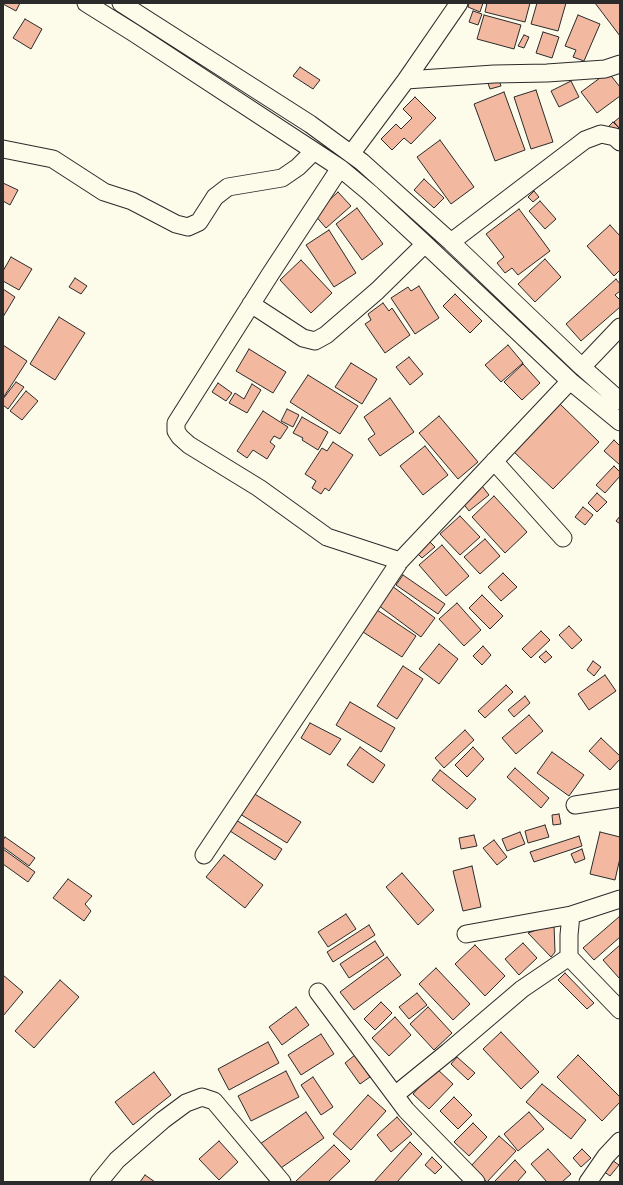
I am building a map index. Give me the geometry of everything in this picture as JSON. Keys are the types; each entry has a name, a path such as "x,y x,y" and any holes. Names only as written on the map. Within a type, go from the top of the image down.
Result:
{"street":[{"path":"86,3 340,168 426,244 570,381 620,422"},
{"path":"121,3 310,124 362,162 451,242 582,367 620,401"},
{"path":"351,154 406,80 458,3"},
{"path":"406,80 606,69 620,64"},
{"path":"451,242 585,140 601,134 615,137 620,142"},
{"path":"3,149 53,159 104,192 132,201 176,224 188,227 199,222 216,197 228,187 282,178 298,167 314,151"},
{"path":"340,168 251,304 176,423 176,431 189,445 259,488 327,536 400,561"},
{"path":"251,304 303,338 316,341 326,335 377,291 426,244"},
{"path":"582,367 620,327"},
{"path":"204,855 400,561 570,381"},
{"path":"494,461 563,538"},
{"path":"575,805 620,798"},
{"path":"466,934 571,915 620,899"},
{"path":"571,915 569,957 620,1010"},
{"path":"395,1095 522,989 569,957"},
{"path":"318,992 406,1110 476,1182"},
{"path":"99,1182 117,1160 163,1120 186,1103 202,1097 214,1101 282,1182"},
{"path":"588,1182 606,1156 620,1141"}],"building":[{"path":"3,3 20,3 16,11"},
{"path":"469,3 483,3 480,12 468,7"},
{"path":"487,3 530,3 525,22 485,12"},
{"path":"537,3 566,3 558,31 531,24"},
{"path":"595,3 620,3 620,36"},
{"path":"473,11 482,14 478,25 469,22"},
{"path":"484,15 521,25 514,49 477,39"},
{"path":"578,15 600,24 584,61 573,57 576,50 565,46"},
{"path":"25,19 42,29 31,49 13,38"},
{"path":"543,32 559,37 552,58 536,53"},
{"path":"524,35 529,37 524,48 518,46"},
{"path":"300,67 320,80 313,89 293,76"},
{"path":"608,72 620,87 620,96 597,113 581,92"},
{"path":"497,74 501,86 490,89 486,78"},
{"path":"571,81 579,97 559,107 551,91"},
{"path":"536,90 553,142 531,149 514,97"},
{"path":"504,92 525,150 495,161 474,104"},
{"path":"415,97 436,118 411,144 404,138 392,150 381,139 396,124 401,129 412,118 403,109"},
{"path":"620,117 620,129 614,122"},
{"path":"613,122 619,128 612,134 607,128"},
{"path":"440,140 474,187 451,204 417,157"},
{"path":"424,179 444,198 434,208 414,190"},
{"path":"3,183 18,190 10,205 3,201"},
{"path":"534,191 539,197 533,202 528,197"},
{"path":"338,192 351,206 326,228 314,214"},
{"path":"540,201 556,219 545,229 529,211"},
{"path":"357,208 383,244 362,260 336,224"},
{"path":"519,209 550,251 518,275 512,268 505,273 497,263 504,257 486,234"},
{"path":"610,225 620,236 620,270 614,276 587,246"},
{"path":"329,230 356,273 334,287 306,245"},
{"path":"11,257 32,269 19,290 3,281 3,271"},
{"path":"545,259 561,277 535,302 518,284"},
{"path":"301,260 332,293 311,313 280,280"},
{"path":"75,278 87,286 81,294 69,287"},
{"path":"616,279 620,284 620,291 615,295 620,300 620,307 581,341 566,324"},
{"path":"419,286 439,318 415,334 391,298 408,287 411,291"},
{"path":"3,289 15,297 3,317"},
{"path":"455,294 482,321 470,333 443,306"},
{"path":"383,303 389,311 392,308 410,335 385,353 365,324 371,320 368,314"},
{"path":"59,317 85,333 55,380 30,364"},
{"path":"3,345 27,361 3,398"},
{"path":"508,345 523,363 501,382 485,365"},
{"path":"249,349 286,372 273,393 236,371"},
{"path":"409,357 423,374 410,385 396,367"},
{"path":"351,363 377,379 362,404 335,387"},
{"path":"523,364 540,383 522,400 504,382"},
{"path":"308,375 358,406 340,434 290,402"},
{"path":"16,382 24,387 8,409 3,405 3,399"},
{"path":"218,383 232,393 226,401 212,392"},
{"path":"252,384 261,390 247,413 229,403 235,393 244,399"},
{"path":"26,391 38,401 22,420 10,411"},
{"path":"390,398 414,432 380,456 368,439 375,434 364,417"},
{"path":"560,404 599,442 553,489 514,452"},
{"path":"287,409 299,415 293,427 281,421"},
{"path":"263,411 288,427 280,439 274,436 270,442 275,446 267,459 253,450 247,458 237,451"},
{"path":"439,416 478,462 458,479 419,433"},
{"path":"302,417 328,432 318,450 302,440 303,438 293,433"},
{"path":"614,440 620,446 620,465 604,451"},
{"path":"333,442 353,455 329,491 325,488 321,494 312,488 316,481 305,474 322,448 327,451"},
{"path":"425,446 448,475 423,495 400,466"},
{"path":"614,466 620,472 620,476 605,493 596,485"},
{"path":"482,486 489,495 469,511 462,502"},
{"path":"597,493 607,502 597,512 588,503"},
{"path":"494,496 527,532 505,553 472,517"},
{"path":"583,507 593,515 585,525 575,517"},
{"path":"460,516 480,537 460,555 440,534"},
{"path":"620,516 620,524 616,521"},
{"path":"485,539 500,556 480,574 464,557"},
{"path":"428,540 435,547 422,558 415,551"},
{"path":"442,545 469,576 446,596 419,565"},
{"path":"503,573 517,587 501,601 488,587"},
{"path":"403,575 445,604 438,614 396,585"},
{"path":"392,586 435,618 421,637 378,605"},
{"path":"482,595 503,616 490,629 469,608"},
{"path":"457,603 481,630 464,646 439,619"},
{"path":"377,610 416,636 402,657 363,632"},
{"path":"569,626 582,640 572,649 559,635"},
{"path":"541,631 550,640 531,658 522,649"},
{"path":"439,644 458,659 439,684 419,669"},
{"path":"483,646 491,655 482,665 473,656"},
{"path":"546,651 552,657 545,663 539,657"},
{"path":"593,661 601,667 594,676 587,670"},
{"path":"403,666 423,679 397,719 377,706"},
{"path":"605,675 616,691 589,710 578,694"},
{"path":"506,685 513,692 485,718 478,711"},
{"path":"525,696 530,703 514,717 508,710"},
{"path":"350,702 395,728 381,752 336,725"},
{"path":"529,715 543,731 516,754 502,738"},
{"path":"310,723 341,739 330,755 301,738"},
{"path":"465,730 474,740 444,768 435,758"},
{"path":"601,738 620,756 620,759 610,770 589,751"},
{"path":"360,747 385,765 373,783 347,765"},
{"path":"473,747 484,759 467,777 455,765"},
{"path":"552,752 584,775 569,796 537,773"},
{"path":"515,768 549,798 541,808 507,777"},
{"path":"440,770 476,799 467,809 432,780"},
{"path":"253,793 301,822 287,843 240,814"},
{"path":"559,814 561,824 553,825 552,815"},
{"path":"236,820 282,849 275,860 230,831"},
{"path":"545,825 549,837 528,843 525,831"},
{"path":"520,832 525,844 507,851 502,839"},
{"path":"600,832 620,837 620,858 615,880 590,874"},
{"path":"474,835 477,846 461,849 459,838"},
{"path":"579,836 582,846 534,862 530,852"},
{"path":"5,837 35,858 29,866 3,847 3,840"},
{"path":"494,840 507,857 497,865 483,848"},
{"path":"3,849 35,872 28,882 3,864"},
{"path":"582,849 585,859 575,863 571,854"},
{"path":"224,855 263,885 245,908 206,877"},
{"path":"472,866 481,907 463,911 453,871"},
{"path":"402,873 434,910 418,925 386,887"},
{"path":"68,879 92,896 85,904 91,911 84,921 53,898"},
{"path":"346,914 356,929 328,947 318,932"},
{"path":"620,916 620,937 594,960 583,948"},
{"path":"554,924 555,952 551,957 528,933"},
{"path":"369,925 375,935 333,962 327,952"},
{"path":"375,941 384,955 349,978 340,964"},
{"path":"523,943 537,958 519,975 505,959"},
{"path":"475,945 505,976 485,996 455,964"},
{"path":"620,945 620,977 619,978 603,960"},
{"path":"387,957 401,975 354,1010 340,992"},
{"path":"436,968 470,1004 453,1020 419,984"},
{"path":"565,973 594,1003 587,1009 558,980"},
{"path":"3,975 23,992 3,1016"},
{"path":"60,980 79,997 34,1048 15,1031"},
{"path":"417,993 427,1005 409,1019 399,1007"},
{"path":"381,1002 392,1013 375,1030 364,1019"},
{"path":"296,1007 309,1025 282,1045 269,1027"},
{"path":"428,1007 452,1033 434,1050 410,1024"},
{"path":"395,1017 411,1035 389,1056 372,1038"},
{"path":"501,1032 539,1072 521,1089 483,1049"},
{"path":"321,1034 334,1054 301,1075 288,1055"},
{"path":"268,1042 279,1063 229,1090 218,1069"},
{"path":"355,1055 370,1077 360,1084 345,1063"},
{"path":"578,1055 620,1097 620,1102 602,1121 557,1077"},
{"path":"457,1057 475,1073 468,1080 451,1064"},
{"path":"436,1068 453,1084 429,1109 413,1094"},
{"path":"286,1071 299,1097 251,1121 238,1096"},
{"path":"154,1072 171,1095 133,1125 115,1102"},
{"path":"313,1077 333,1107 321,1115 301,1085"},
{"path":"542,1084 586,1120 571,1139 526,1102"},
{"path":"368,1095 386,1111 351,1150 333,1134"},
{"path":"454,1097 472,1115 458,1129 440,1111"},
{"path":"306,1112 324,1138 278,1170 260,1144"},
{"path":"529,1112 544,1129 518,1151 504,1134"},
{"path":"397,1117 412,1134 391,1152 377,1135"},
{"path":"473,1123 487,1137 469,1156 454,1142"},
{"path":"499,1136 516,1151 487,1182 470,1167"},
{"path":"219,1141 238,1162 219,1180 199,1159"},
{"path":"410,1142 422,1154 397,1182 374,1182"},
{"path":"334,1145 350,1161 328,1182 295,1182"},
{"path":"548,1149 571,1174 562,1182 547,1182 531,1164"},
{"path":"582,1149 591,1158 581,1167 573,1158"},
{"path":"432,1157 442,1167 435,1174 425,1165"},
{"path":"515,1160 526,1172 517,1182 494,1182"},
{"path":"612,1160 619,1165 610,1176 603,1171"},
{"path":"145,1175 155,1182 140,1182"}]}
